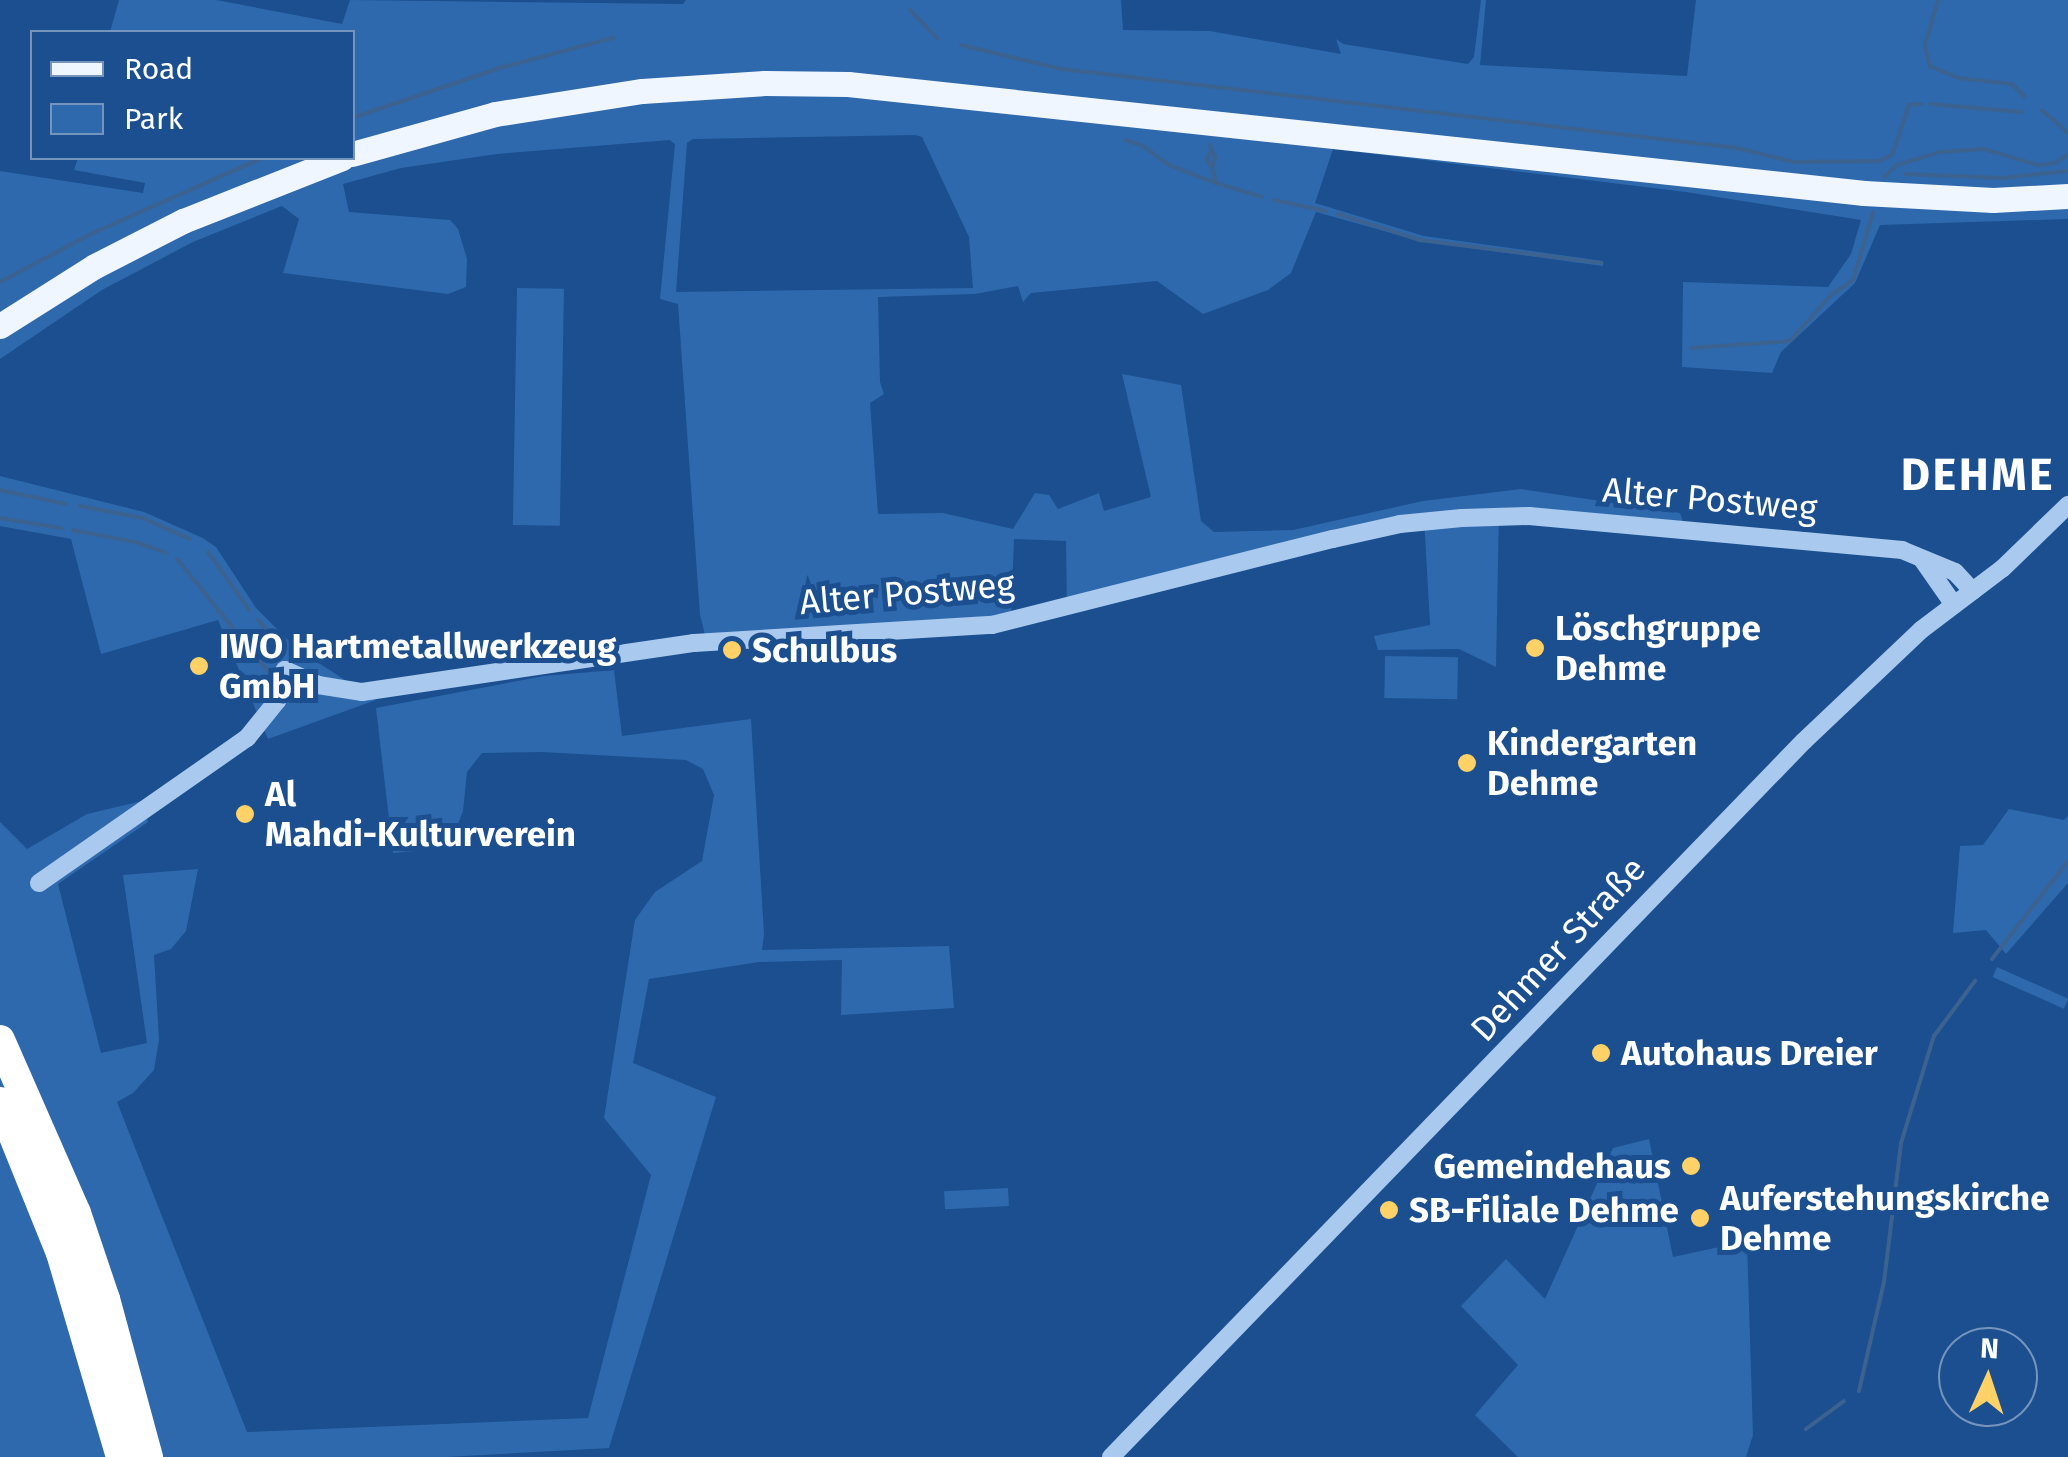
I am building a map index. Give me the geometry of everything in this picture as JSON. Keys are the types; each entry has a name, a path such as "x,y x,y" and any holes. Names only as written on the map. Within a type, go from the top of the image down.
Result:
{"highway":[{"path":"0,1040 76,1213 105,1299 148,1457"},
{"path":"0,1102 61,1252 121,1457"}],"main road":[{"path":"355,153 495,114 642,91 766,83 848,84 1864,194 1993,200 2068,196"},
{"path":"0,326 96,266 183,221 337,160"}],"street":[{"name":"Dehmer Straße","path":"1111,1457 1689,857 1868,678 2039,537 2068,504"},
{"name":"Alter Postweg","path":"39,883 247,738 271,712 285,670 318,685 362,692 694,643 992,625 1333,539 1400,524 1462,518 1529,516 1902,550 1955,572 1973,591"},
{"path":"1922,559 1954,605"}],"green space":[{"path":"119,0 216,0 342,24 350,0 683,4 686,0 1121,0 1123,30 1210,31 1341,54 1336,39 1343,44 1468,64 1474,57 1481,0 1486,0 1480,65 1687,76 1696,0 2068,0 2068,219 1880,225 1855,283 1781,352 1772,373 1682,367 1683,282 1828,287 1851,254 1861,220 1686,192 1333,149 1315,203 1424,236 1603,261 1603,266 1420,241 1316,212 1291,273 1268,290 1203,314 1157,281 1031,293 1023,302 1018,286 975,294 878,297 880,382 884,394 870,403 878,514 943,513 1013,529 1035,493 1049,495 1058,509 1099,493 1104,511 1151,497 1122,374 1181,385 1201,521 1214,532 1293,530 1423,501 1521,489 1680,513 1686,531 1499,512 1496,667 1459,649 1378,650 1374,636 1430,625 1424,517 1067,611 1066,541 1014,539 1011,619 706,639 700,615 678,304 660,299 675,144 670,140 497,154 401,168 343,184 349,212 450,220 458,229 467,259 466,287 448,294 283,273 299,219 282,206 193,242 102,290 0,359 0,171 143,193 145,183 74,170 77,160 355,160 355,30 111,30","holes":["922,137 969,237 973,288 676,292 687,143 693,139"]},
{"path":"517,288 564,289 560,526 513,525"},
{"path":"0,476 144,512 203,538 216,547 256,608 297,649 376,700 268,739 218,620 101,654 71,539 0,526"},
{"path":"1385,656 1458,657 1457,699 1384,698"},
{"path":"614,670 622,736 751,719 762,950 949,946 954,1008 841,1015 842,960 759,962 649,979 633,1063 716,1097 609,1448 447,1457 0,1457 0,822 27,849 87,814 142,801 148,822 58,884 101,1053 147,1043 123,875 198,869 186,931 171,949 154,955 159,1040 154,1070 133,1093 117,1102 247,1432 588,1418 651,1175 604,1118 635,920 655,892 702,861 714,795 703,769 686,760 542,752 482,753 467,772 463,811 453,837 437,849 393,853 376,708 544,676"},
{"path":"2009,809 2064,820 2068,816 2068,883 2006,954 1986,930 1953,933 1960,846 1983,845"},
{"path":"1997,967 2068,999 2064,1009 1993,977"},
{"path":"1649,1139 1673,1257 1747,1241 1753,1435 1746,1457 1518,1457 1475,1415 1518,1365 1461,1306 1506,1259 1545,1299 1613,1148"},
{"path":"1008,1188 1009,1206 945,1209 944,1191"}],"waterway":[{"path":"1938,0 1925,45 1930,66 1958,78 2012,84 2025,97"},
{"path":"910,10 938,39"},
{"path":"355,117 500,68 613,38"},
{"path":"961,45 1062,69 1737,148 1794,162 1880,161 1892,155 1909,105 1921,104"},
{"path":"1930,104 2022,112"},
{"path":"2042,110 2068,133"},
{"path":"1126,140 1143,146 1169,165 1216,183"},
{"path":"1210,145 1215,157 1212,168 1207,160 1210,153"},
{"path":"1884,177 1897,165 1940,152 1984,149 2038,165 2056,163 2068,154"},
{"path":"0,282 93,233 257,160"},
{"path":"1212,168 1216,183 1262,197"},
{"path":"1906,174 2002,178 2068,171"},
{"path":"1274,200 1326,211"},
{"path":"1691,348 1790,341 1831,295 1853,280 1873,213"},
{"path":"1338,214 1420,240 1602,263"},
{"path":"0,490 66,504"},
{"path":"80,506 143,518 190,539"},
{"path":"0,518 61,528"},
{"path":"73,530 139,543 166,553"},
{"path":"208,552 249,610"},
{"path":"177,559 273,677"},
{"path":"258,620 272,636"},
{"path":"1992,959 2068,861"},
{"path":"1859,1391 1884,1282 1901,1143 1934,1036 1975,981"},
{"path":"1806,1429 1844,1401"}],"place":[{"name":"Löschgruppe Dehme","path":"1535,648"},
{"name":"Schulbus","path":"732,650"},
{"name":"IWO Hartmetallwerkzeug GmbH","path":"199,666"},
{"name":"Kindergarten Dehme","path":"1467,763"},
{"name":"Al Mahdi-Kulturverein","path":"245,814"},
{"name":"Autohaus Dreier","path":"1601,1053"},
{"name":"Gemeindehaus","path":"1691,1166"},
{"name":"SB-Filiale Dehme","path":"1389,1210"},
{"name":"Auferstehungskirche Dehme","path":"1700,1218"}],"district":[{"name":"DEHME","path":"1978,476"}]}
